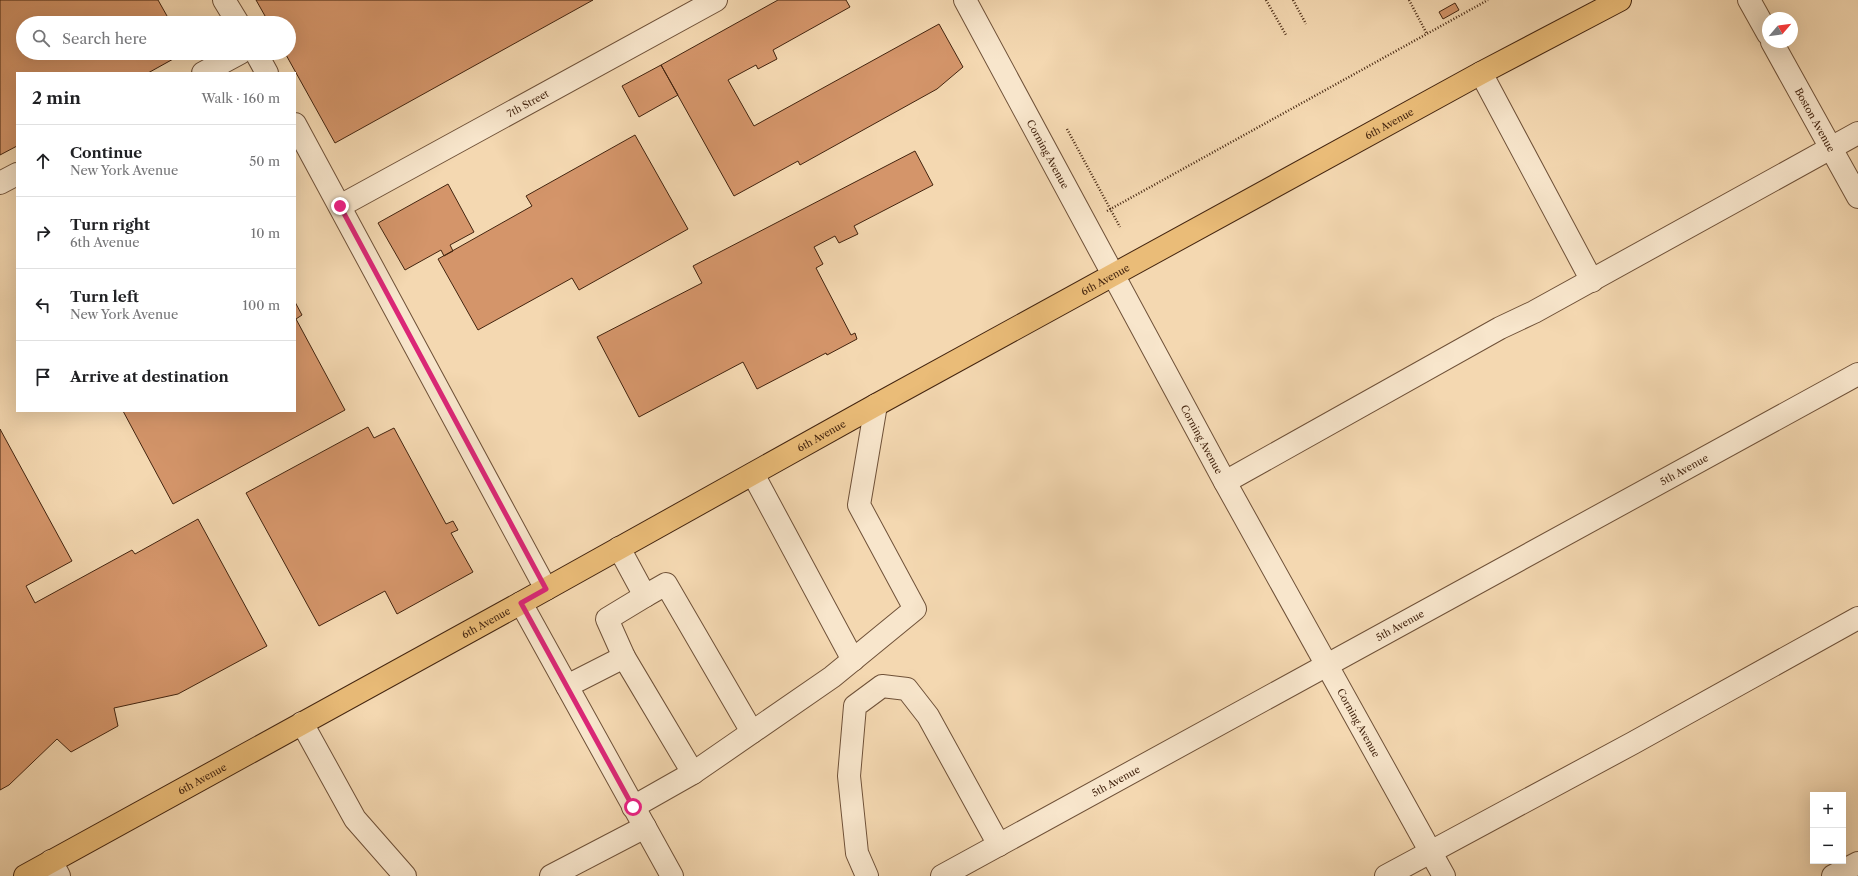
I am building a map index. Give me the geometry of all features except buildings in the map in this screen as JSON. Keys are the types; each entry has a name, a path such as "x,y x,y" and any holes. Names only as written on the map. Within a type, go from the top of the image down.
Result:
{"main road":[{"name":"6th Avenue","path":"25,876 55,869 302,723 876,405 1481,73 1620,0"}],"street":[{"path":"224,0 234,16"},
{"name":"7th Street","path":"340,206 716,0"},
{"name":"Corning Avenue","path":"965,0 1225,482 1444,876"},
{"path":"1749,0 1762,23"},
{"name":"Boston Avenue","path":"1775,48 1858,196"},
{"path":"205,72 227,60"},
{"path":"260,60 266,72"},
{"path":"1481,73 1592,281"},
{"path":"296,126 546,589"},
{"path":"1225,482 1500,328 1534,312 1592,281 1858,133"},
{"path":"0,183 16,175"},
{"name":"5th Avenue","path":"942,876 1858,374"},
{"path":"633,807 693,773 832,677 915,609 859,505 876,405"},
{"path":"753,474 853,660"},
{"path":"619,548 645,596"},
{"path":"693,773 624,657 607,619 666,584 752,732"},
{"path":"521,603 672,876"},
{"path":"1386,876 1632,743 1858,618"},
{"path":"567,686 624,657"},
{"path":"867,876 857,854 849,776 855,706 882,686 908,689 928,716 999,845"},
{"path":"302,723 355,819 405,876"},
{"path":"551,876 645,827"},
{"path":"1833,876 1858,863"}],"path":[{"path":"1266,0 1286,35"},
{"path":"1293,0 1306,24"},
{"path":"1409,0 1427,34"},
{"path":"1120,227 1111,209 1488,0"}],"route":[{"path":"340,206 546,589 521,603 633,807"}]}
